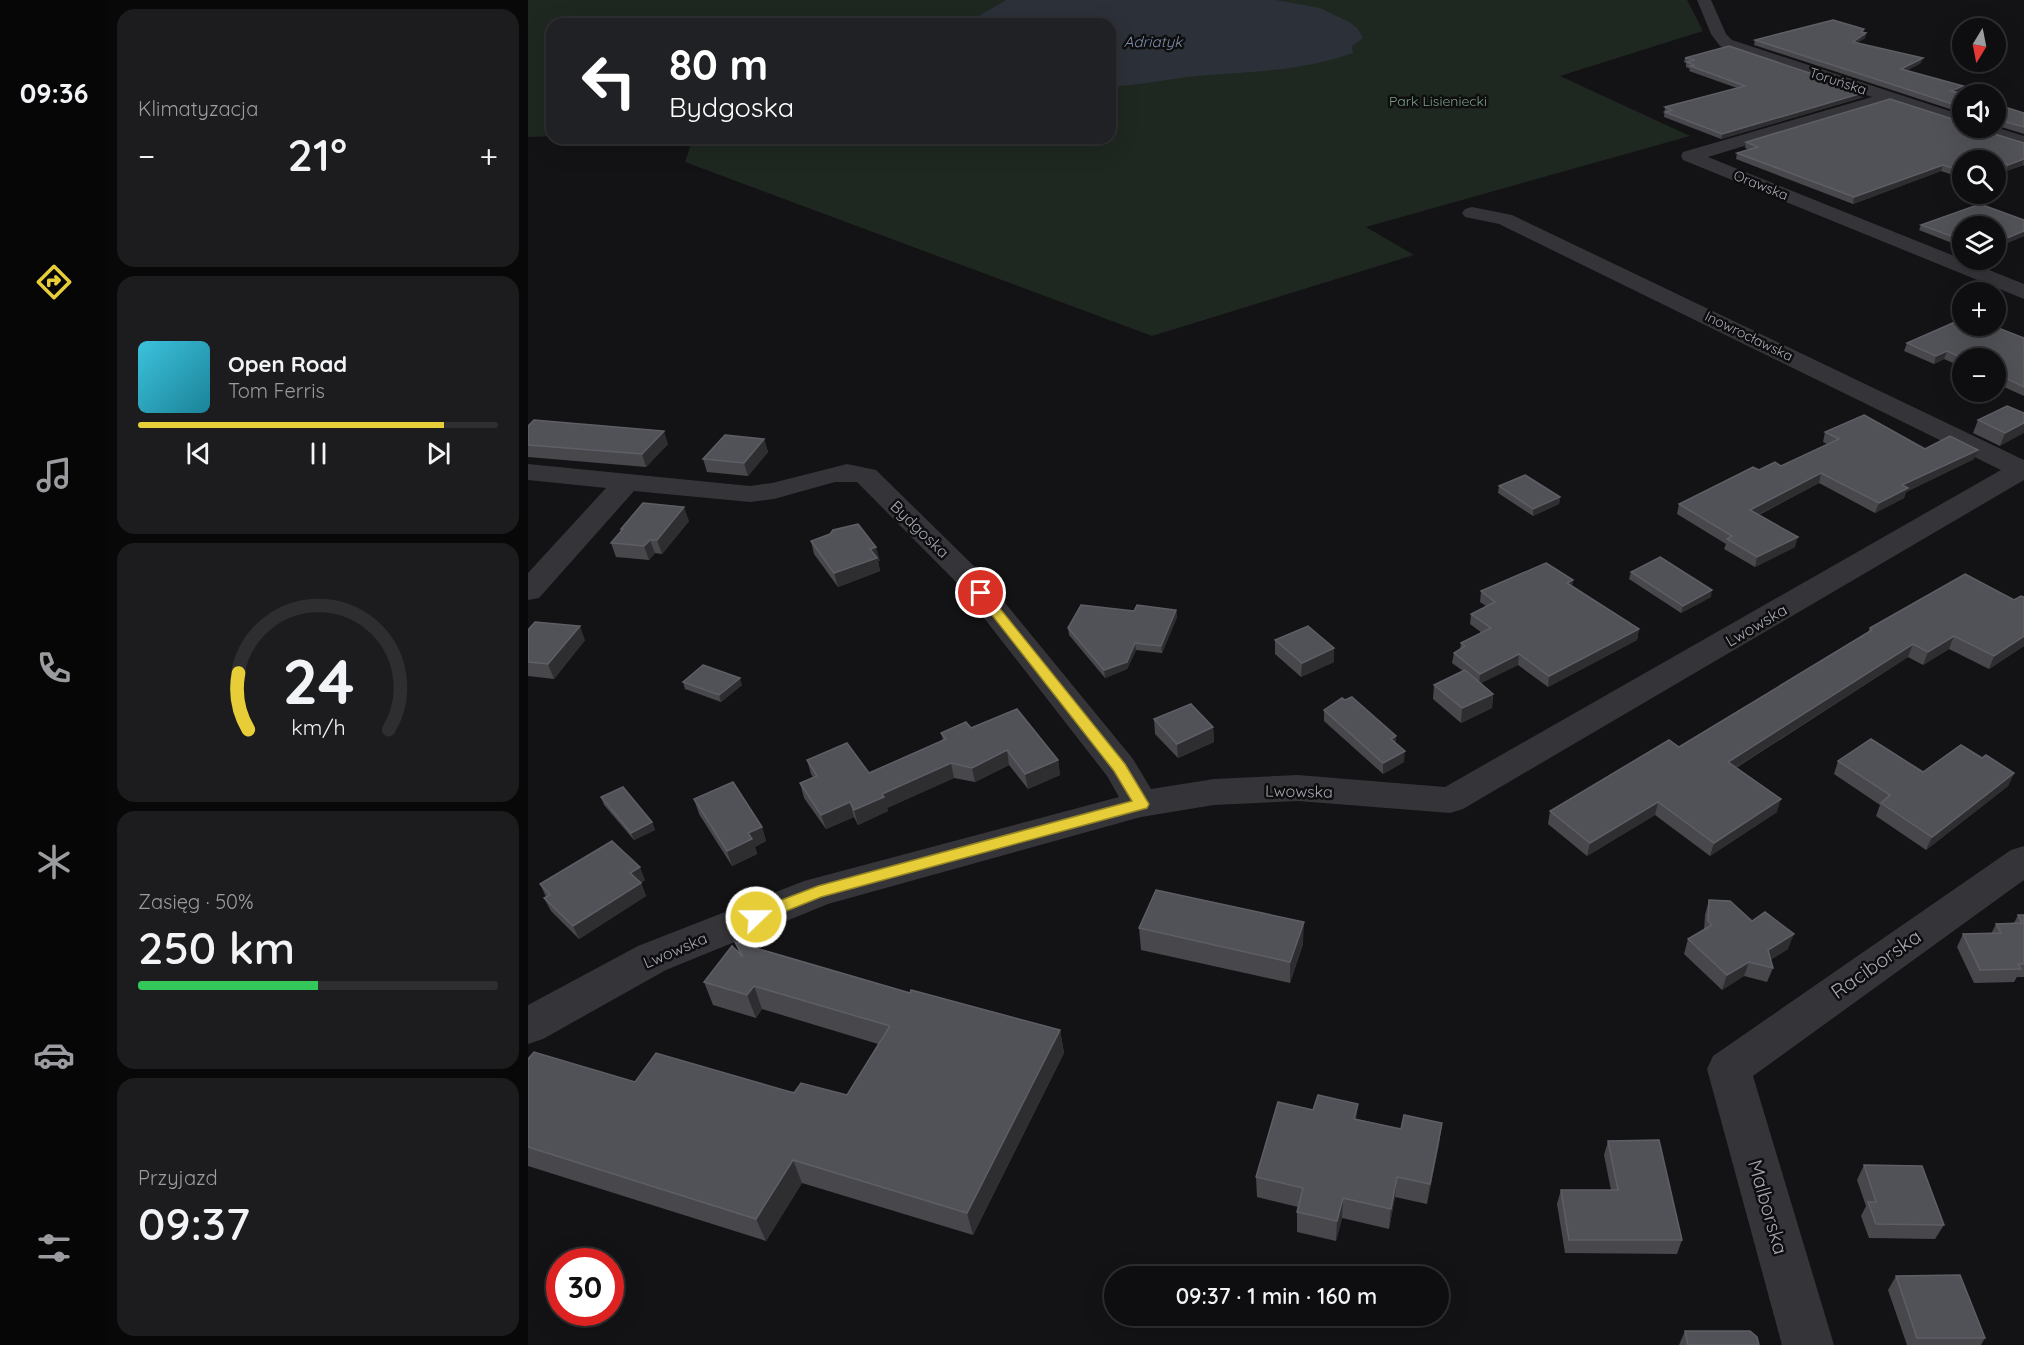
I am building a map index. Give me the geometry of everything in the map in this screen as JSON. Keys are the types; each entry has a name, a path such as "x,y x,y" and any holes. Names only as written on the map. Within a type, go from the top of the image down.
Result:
{"street":[{"name":"Toruńska","path":"1704,0 1711,10 1718,35 1726,43 1952,119"},
{"name":"Orawska","path":"1889,97 1690,156 2024,292"},
{"path":"2006,136 2024,142"},
{"name":"Inowrocławska","path":"1472,213 1505,219 2023,470"},
{"name":"Lwowska","path":"528,1026 652,958 818,892 1141,804 1214,792 1298,788 1450,800 2023,470"},
{"name":"Bydgoska","path":"528,472 750,494 774,491 832,474 847,472 866,476 968,576 1120,768 1141,804"},
{"path":"528,591 627,482"},
{"name":"Raciborska","path":"1729,1069 2024,860"},
{"name":"Malborska","path":"1729,1069 1808,1345"}],"green space":[{"name":"Park Lisieniecki","path":"528,0 1687,0 1703,31 1560,76 1690,136 1366,227 1414,255 1152,336 685,162 691,144 1116,144 1116,18 546,18 546,136 528,137"}],"water":[{"name":"Adriatyk","path":"1006,0 1276,0 1320,8 1351,23 1363,38 1352,46 1353,53 1313,64 1116,86 1116,18 978,18"}],"building":[{"path":"1833,20 1864,29 1861,32 1866,33 1853,42 1923,58 1901,69 1956,84 1952,84 1952,104 1755,40"},
{"path":"1729,46 1866,92 1722,134 1665,112 1672,110 1665,107 1745,86 1690,66 1694,65 1687,62 1695,60 1685,58"},
{"path":"1890,99 1952,119 1952,138 2006,137 2024,143 2024,159 2008,165 2006,164 2006,150 1952,150 1952,168 1943,165 1854,197 1737,153 1758,147 1746,142"},
{"path":"2006,107 2024,113 2024,127 2006,122"},
{"path":"1980,204 2024,220 2024,231 2006,238 2006,216 1952,216 1952,236 1921,225"},
{"path":"1952,323 1952,336 2006,336 2006,331 2024,338 2024,387 2006,378 2006,348 1952,348 1952,353 1947,351 1936,356 1907,343"},
{"path":"2007,406 2024,413 2024,423 2005,433 1978,420"},
{"path":"1864,415 1925,449 1950,436 1978,450 1902,485 1908,488 1879,503 1821,473 1750,510 1798,537 1757,557 1727,539 1732,536 1679,504 1753,467 1759,470 1775,462 1781,466 1839,439 1825,432"},
{"path":"534,420 664,431 642,454 528,445 528,426"},
{"path":"725,435 764,439 744,463 703,459"},
{"path":"1525,475 1560,497 1533,509 1499,486"},
{"path":"643,503 684,507 657,540 650,540 644,546 611,543 623,529 621,529"},
{"path":"858,524 876,547 870,549 877,558 834,573 811,541 830,534 833,530"},
{"path":"1660,557 1712,590 1683,606 1631,572"},
{"path":"1546,563 1573,580 1567,583 1639,629 1549,676 1519,654 1480,674 1454,653 1465,646 1461,643 1491,628 1471,614 1495,602 1481,591"},
{"path":"1965,574 2014,600 2021,596 2024,597 2024,636 1994,656 1954,636 1928,652 1913,644 1728,762 1781,799 1714,843 1658,802 1590,843 1550,811 1669,740 1679,747 1872,630 1870,628"},
{"path":"1081,605 1134,611 1137,605 1176,610 1161,646 1135,643 1127,662 1104,670 1068,628"},
{"path":"535,622 580,626 548,664 528,662 528,630"},
{"path":"1308,626 1334,648 1302,663 1275,640"},
{"path":"703,665 740,678 719,695 683,682"},
{"path":"1465,670 1493,694 1462,708 1434,685"},
{"path":"1352,697 1396,736 1391,739 1405,751 1383,763 1324,710 1342,698 1345,700"},
{"path":"1191,704 1213,727 1177,744 1154,719"},
{"path":"1017,709 1058,760 1025,774 1007,750 972,768 951,763 882,794 884,797 854,810 850,802 821,815 800,783 817,776 807,760 847,743 869,773 946,739 941,733 966,722 971,728"},
{"path":"1871,739 1923,772 1961,745 1982,758 1986,755 2014,773 1932,837 1881,803 1890,795 1838,761"},
{"path":"733,782 762,827 748,833 752,839 727,851 694,799"},
{"path":"623,787 652,822 631,833 601,797"},
{"path":"612,841 640,867 630,873 641,883 573,926 544,898 550,895 540,884"},
{"path":"1156,890 1304,922 1290,962 1139,928"},
{"path":"1709,900 1730,901 1752,921 1765,912 1794,934 1768,950 1773,968 1749,962 1727,975 1688,939 1712,925 1708,921"},
{"path":"2018,915 2024,915 2024,964 2018,964 2021,969 1980,970 1963,934 2001,933 1996,924 2022,923"},
{"path":"735,942 910,993 911,990 1060,1030 967,1213 793,1160 756,1219 528,1147 528,1059 534,1052 635,1082 656,1053 794,1093 801,1083 847,1095 890,1026 754,986 747,995 704,982 732,946 743,957"},
{"path":"1318,1095 1358,1104 1354,1119 1401,1129 1404,1115 1442,1123 1430,1184 1397,1177 1391,1209 1343,1198 1337,1221 1297,1212 1303,1188 1256,1177 1278,1102 1313,1110"},
{"path":"1659,1140 1682,1240 1569,1240 1561,1190 1618,1190 1608,1141"},
{"path":"1864,1165 1922,1166 1944,1225 1876,1224 1868,1202 1876,1202"},
{"path":"1960,1275 1985,1338 1917,1338 1896,1276"},
{"path":"1685,1331 1750,1331 1757,1337 1759,1345 1688,1345"}],"route":[{"path":"756,917 818,892 1141,804 1120,768 981,593"}]}
